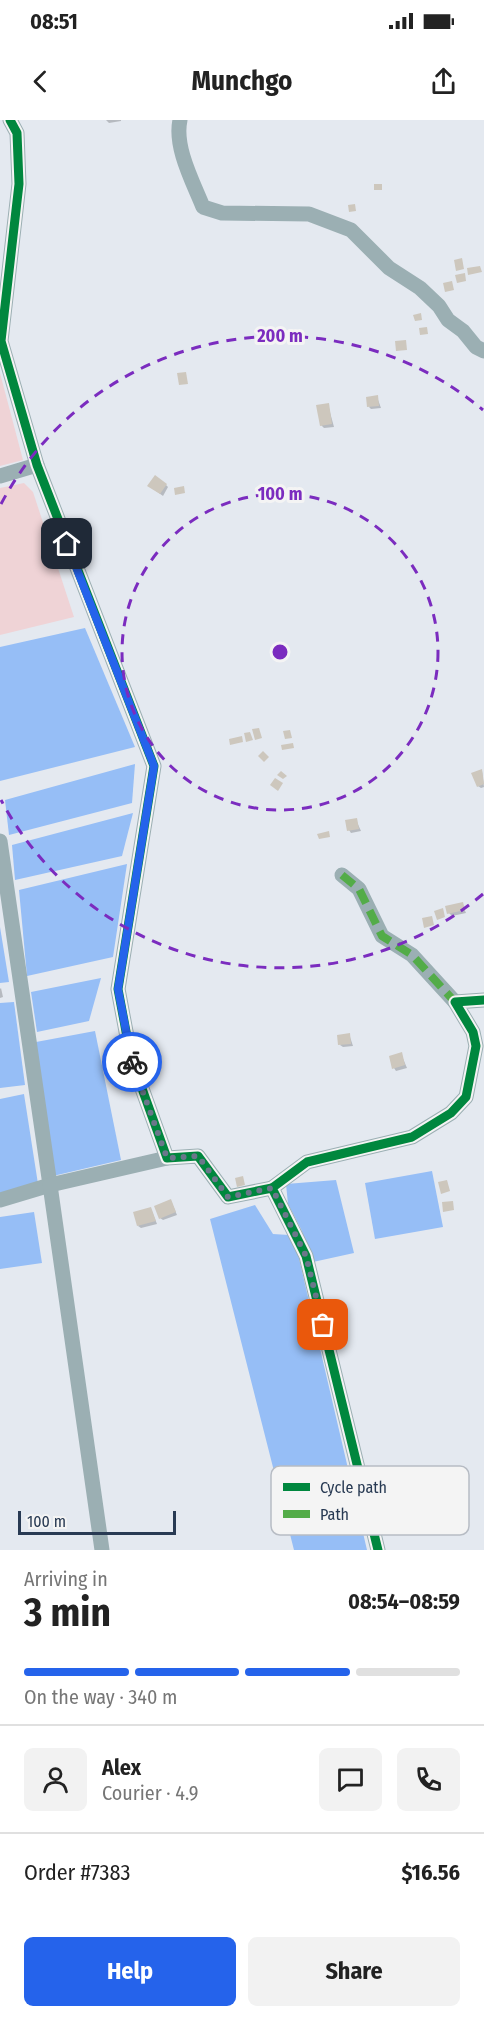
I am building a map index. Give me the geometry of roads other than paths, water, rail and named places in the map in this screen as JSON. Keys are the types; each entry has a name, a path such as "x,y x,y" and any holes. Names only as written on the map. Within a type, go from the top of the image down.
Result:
{"street":[{"path":"10,120 17,134 19,184 1,341 37,465 154,766 118,989 131,1058 167,1158"},
{"path":"180,120 177,131 203,207 222,213 309,214 351,230 389,268 420,288 439,306 448,320 463,331 476,348 484,351"},
{"path":"0,476 37,465"},
{"path":"0,841 102,1550"},
{"path":"0,1200 50,1185 167,1158 198,1156 228,1197 272,1188 307,1162 412,1137 451,1113 466,1098 476,1046 473,1032 454,1002 412,955 382,936 359,889 342,875"},
{"path":"454,1002 484,1000"},
{"path":"272,1188 306,1256 357,1466"},
{"path":"374,1535 378,1550"}],"water":[{"path":"85,628 135,747 0,781 0,647"},
{"path":"135,764 132,803 9,835 5,800"},
{"path":"133,813 122,856 15,880 12,845"},
{"path":"127,864 113,957 27,976 19,890"},
{"path":"0,927 9,982 0,983"},
{"path":"101,978 89,1021 37,1032 31,992"},
{"path":"14,1002 25,1085 0,1088 0,1003"},
{"path":"95,1031 121,1160 53,1176 36,1042"},
{"path":"24,1094 38,1184 0,1193 0,1099"},
{"path":"432,1171 443,1227 375,1239 365,1183"},
{"path":"336,1180 354,1253 313,1262 301,1229 288,1204 286,1184"},
{"path":"255,1205 273,1234 289,1235 298,1254 347,1466 273,1466 210,1219"},
{"path":"34,1212 42,1263 0,1269 0,1217"},
{"path":"290,1535 364,1535 367,1550 294,1550"}]}
